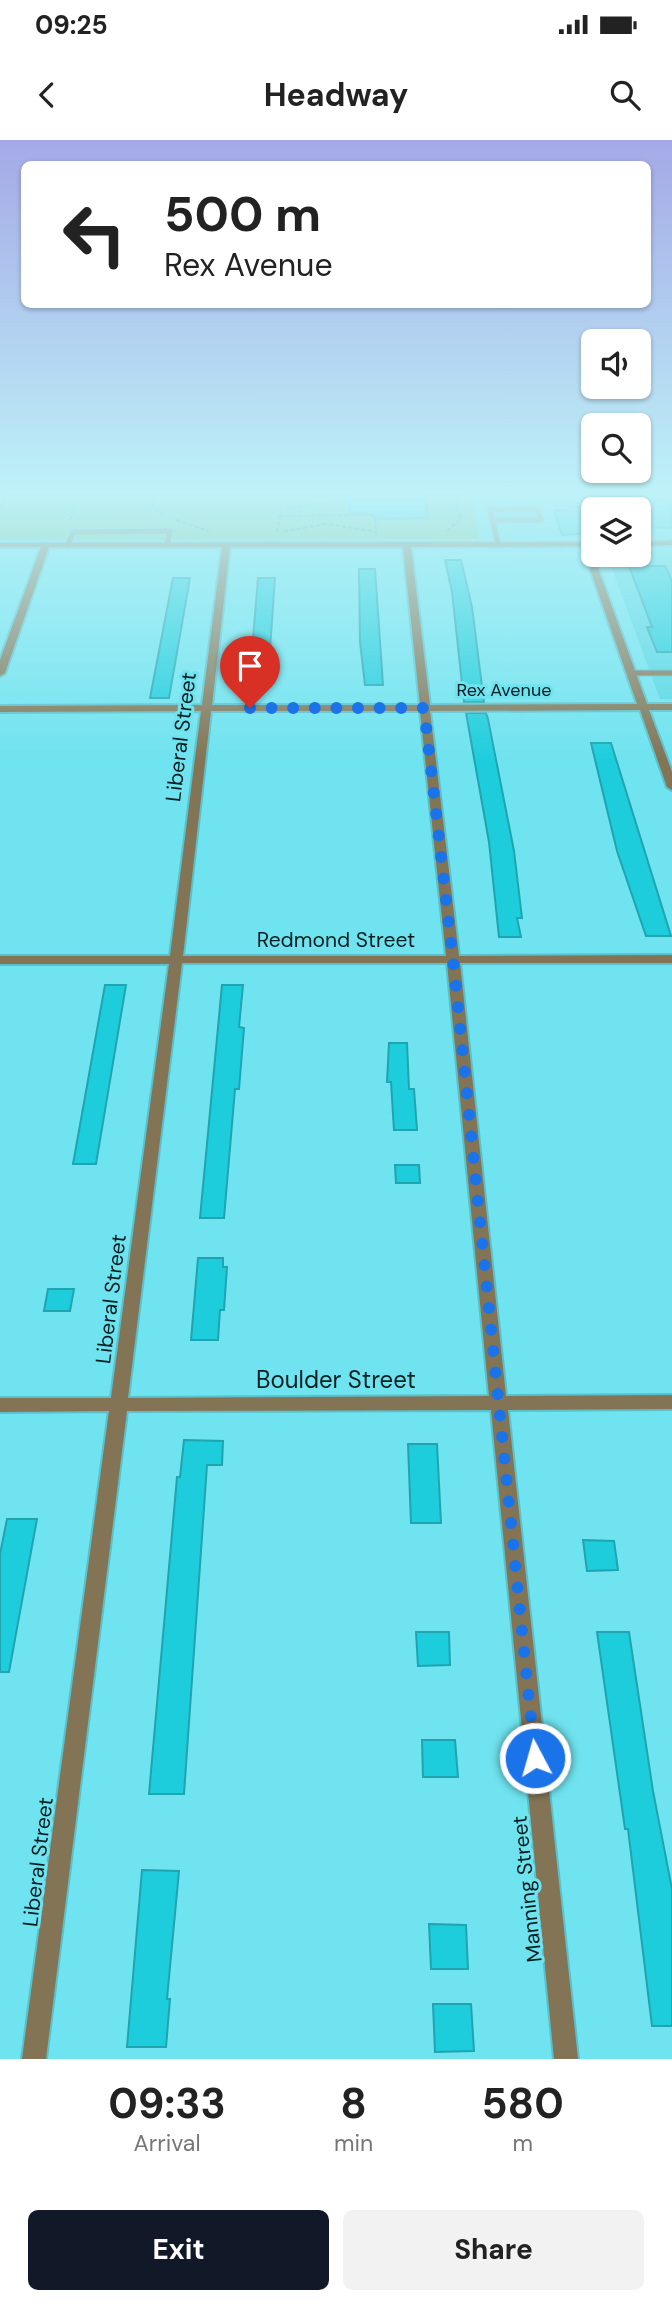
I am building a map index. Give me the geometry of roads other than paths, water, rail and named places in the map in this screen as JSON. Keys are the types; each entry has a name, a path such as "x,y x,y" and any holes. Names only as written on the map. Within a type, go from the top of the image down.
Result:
{"street":[{"path":"0,673 33,581"},
{"name":"Liberal Street","path":"34,2059 176,960 221,581"},
{"name":"Manning Street","path":"411,581 453,959 566,2059"},
{"path":"601,581 672,787"},
{"name":"Rex Avenue","path":"0,709 672,707"},
{"name":"Redmond Street","path":"0,960 672,958"},
{"name":"Boulder Street","path":"0,1405 672,1402"}],"lane":[{"path":"632,673 672,673"}]}
